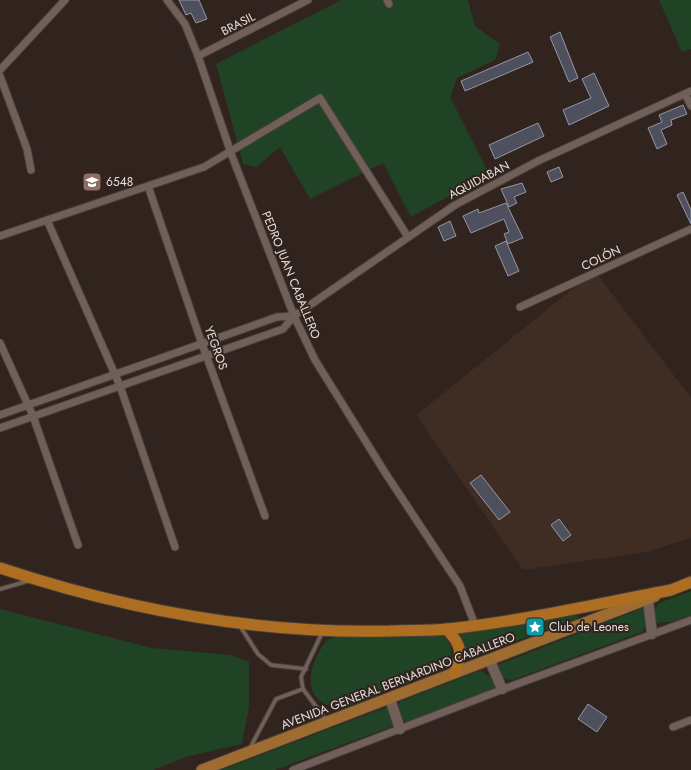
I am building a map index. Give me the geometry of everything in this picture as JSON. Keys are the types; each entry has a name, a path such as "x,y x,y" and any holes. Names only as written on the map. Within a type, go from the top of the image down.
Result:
{"highway":[{"path":"0,568 33,579 137,606 238,623 324,630 365,631 446,629 476,626 534,617 671,590 691,582"},
{"path":"446,629 456,638 460,650 459,662 454,673"}],"main road":[{"name":"AVENIDA GENERAL BERNARDINO CABALLERO","path":"202,770 390,699 454,673 490,661 671,590"},
{"path":"648,599 652,634"},
{"path":"490,661 502,689"},
{"path":"390,699 400,728"}],"street":[{"path":"0,70 65,0"},
{"name":"PEDRO JUAN CABALLERO","path":"167,0 185,24 198,56 231,151 294,316 315,360 386,474 460,586 476,626"},
{"name":"BRASIL","path":"198,56 308,0"},
{"path":"0,76 27,149 31,170"},
{"path":"688,93 691,106"},
{"name":"AQUIDABAN","path":"0,428 283,329 294,316 456,205 538,161 688,93"},
{"path":"0,236 204,167 320,98 408,237"},
{"name":"YEGROS","path":"148,186 206,356 265,516"},
{"path":"47,220 120,386 175,547"},
{"name":"COLÓN","path":"520,307 691,229"},
{"path":"0,415 277,317 294,316"},
{"path":"0,343 33,416 78,545"},
{"path":"293,770 502,689 691,620"},
{"path":"673,727 691,720"}],"lane":[{"path":"0,589 33,579"},
{"path":"238,623 258,654 271,665 306,669"},
{"path":"324,630 301,677 303,689 328,722"},
{"path":"247,753 276,699 303,689"}],"shaded area":[{"path":"595,271 691,398 691,538 646,552 523,570 416,415"}],"green space":[{"path":"341,0 468,0 475,26 500,44 495,60 457,78 450,97 489,174 411,217 383,163 310,199 280,147 256,167 243,164 216,64"},
{"path":"659,0 691,0 691,49 682,52"},
{"path":"691,591 691,615 671,622 658,623 655,613 659,603"},
{"path":"643,608 646,611 646,624 642,632 512,680 502,678 495,666"},
{"path":"0,609 152,648 231,655 249,662 249,707 242,744 189,756 153,770 0,770"},
{"path":"578,615 578,618 573,621 464,659 465,647 459,632"},
{"path":"343,634 442,635 449,642 451,651 450,660 445,668 341,709 331,707 322,703 316,697 312,690 311,674 320,649 331,638"},
{"path":"482,671 493,679 495,687 492,690 409,723 400,719 397,712 399,702"},
{"path":"387,707 393,726 275,770 221,770"}],"building":[{"path":"179,0 199,0 207,19 196,23 191,13 186,15"},
{"path":"560,32 578,78 569,82 550,37"},
{"path":"528,52 533,62 465,91 461,81"},
{"path":"594,73 609,106 569,125 563,110 591,98 582,79"},
{"path":"683,105 687,114 671,120 672,125 661,130 667,144 657,149 648,128 662,122 659,115"},
{"path":"538,123 544,136 495,159 489,145"},
{"path":"559,167 563,177 551,182 547,172"},
{"path":"522,183 526,192 514,197 517,203 509,207 501,189"},
{"path":"683,192 691,210 691,224 677,195"},
{"path":"506,203 523,238 508,244 504,234 509,232 504,219 471,233 463,216 478,209 479,213"},
{"path":"450,221 456,236 444,241 438,227"},
{"path":"506,241 519,271 508,276 495,246"},
{"path":"481,475 510,512 499,520 470,483"},
{"path":"559,519 571,535 563,541 551,525"},
{"path":"588,704 607,717 597,732 578,719"}],"place":[{"name":"6548","path":"92,182"},
{"name":"Club de Leones","path":"535,627"}]}
